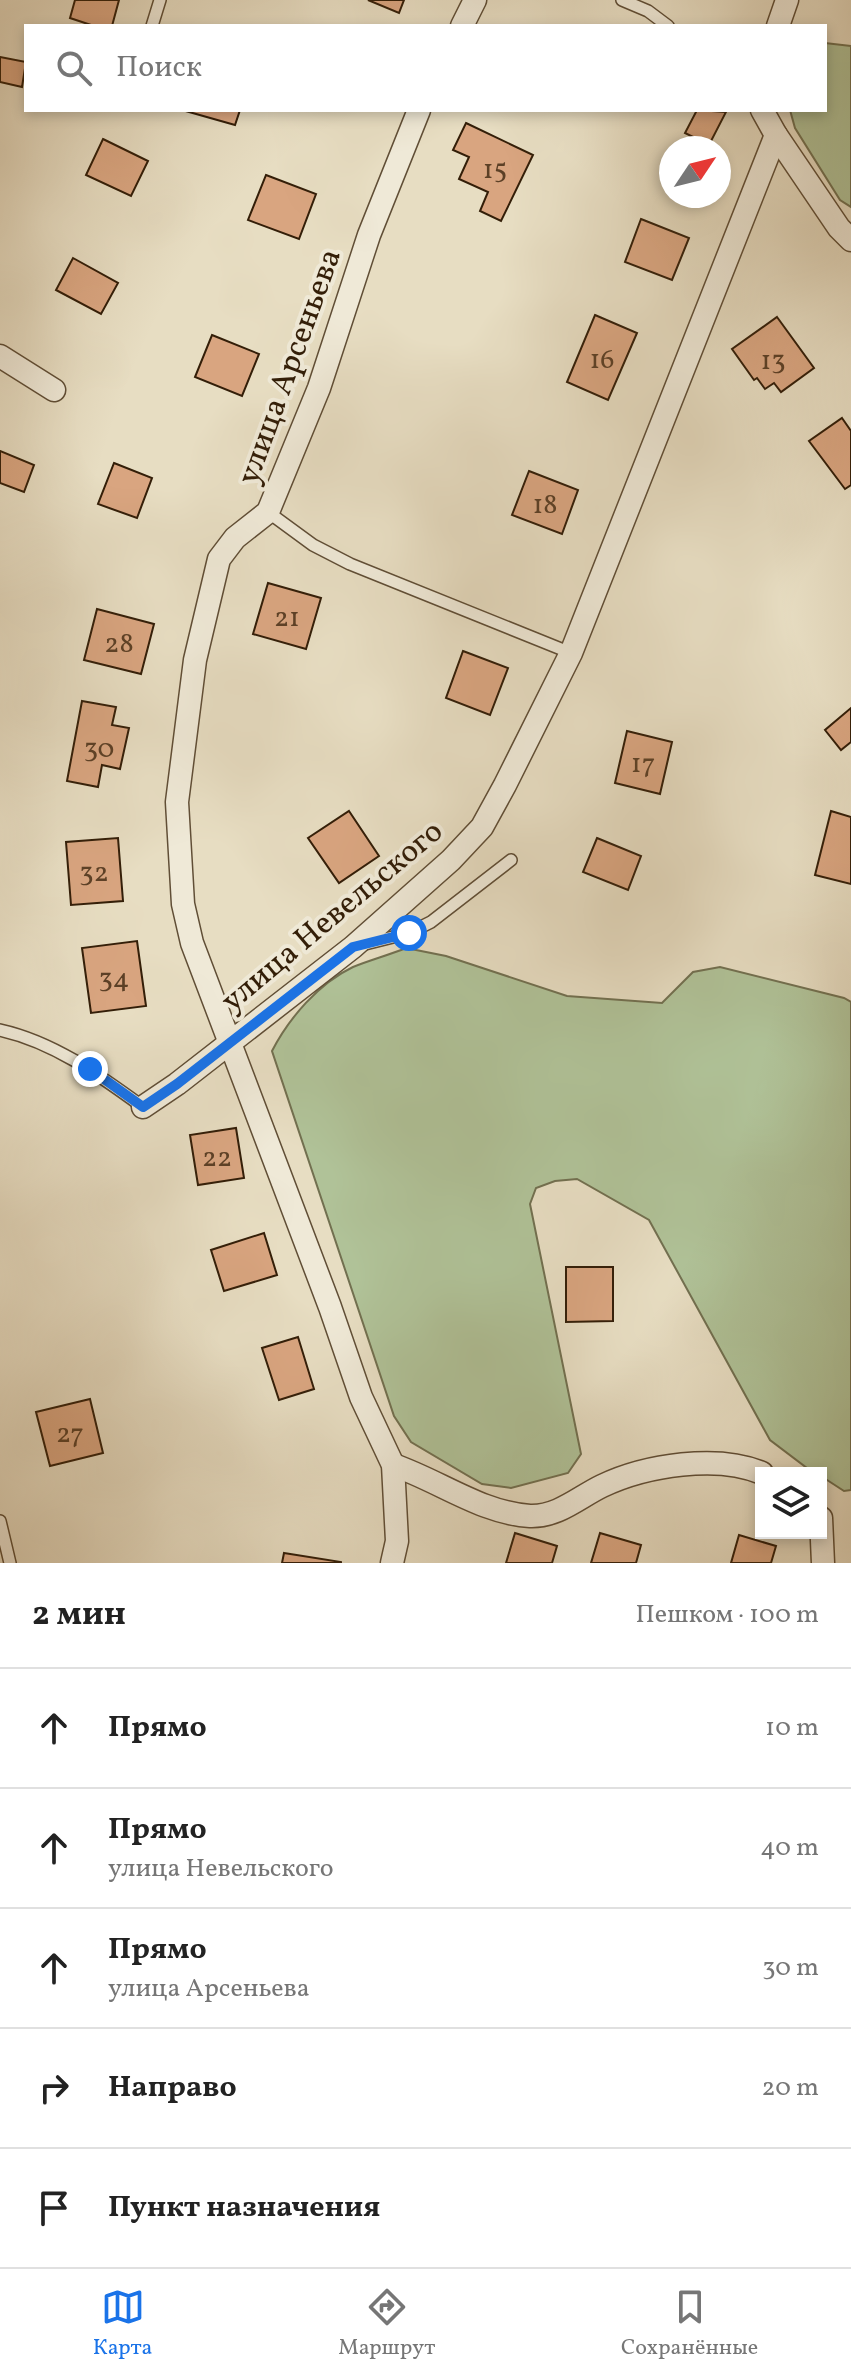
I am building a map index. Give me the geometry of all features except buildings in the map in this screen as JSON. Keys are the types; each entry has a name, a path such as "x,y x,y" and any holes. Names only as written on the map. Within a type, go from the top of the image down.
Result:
{"street":[{"path":"463,24 475,0"},
{"path":"779,24 787,0"},
{"name":"улица Арсеньева","path":"228,1043 192,943 183,904 177,802 195,660 219,559 235,538 268,512 319,388 369,235 418,112"},
{"path":"763,112 776,135 847,230"},
{"name":"улица Невельского","path":"392,1563 397,1541 393,1465 361,1397 267,1138 228,1043 353,947 451,860 482,827 571,653 776,135"},
{"path":"0,356 54,390"},
{"path":"143,1107 228,1043"},
{"path":"393,1465 489,1507 530,1516 549,1514 626,1477 698,1462 741,1465 755,1470"},
{"path":"822,1539 823,1563"}],"lane":[{"path":"153,24 160,0"},
{"path":"622,0 648,11 665,24"},
{"path":"268,512 313,545 350,564 571,653"},
{"path":"353,947 409,933 431,922 511,860"},
{"path":"0,1030 29,1036 90,1069 143,1107"},
{"path":"0,1521 10,1563"}],"green space":[{"path":"827,43 851,46 851,207 840,200 795,128 791,112 827,112"},
{"path":"406,948 446,956 567,996 662,1003 693,972 720,967 851,1002 851,1490 844,1491 827,1480 827,1467 806,1467 770,1440 649,1220 577,1179 555,1181 536,1188 530,1204 581,1454 568,1473 511,1488 482,1484 411,1442 394,1416 272,1051 296,1014 317,992 353,967"}],"route":[{"path":"90,1069 143,1107 353,947 409,933"}]}
